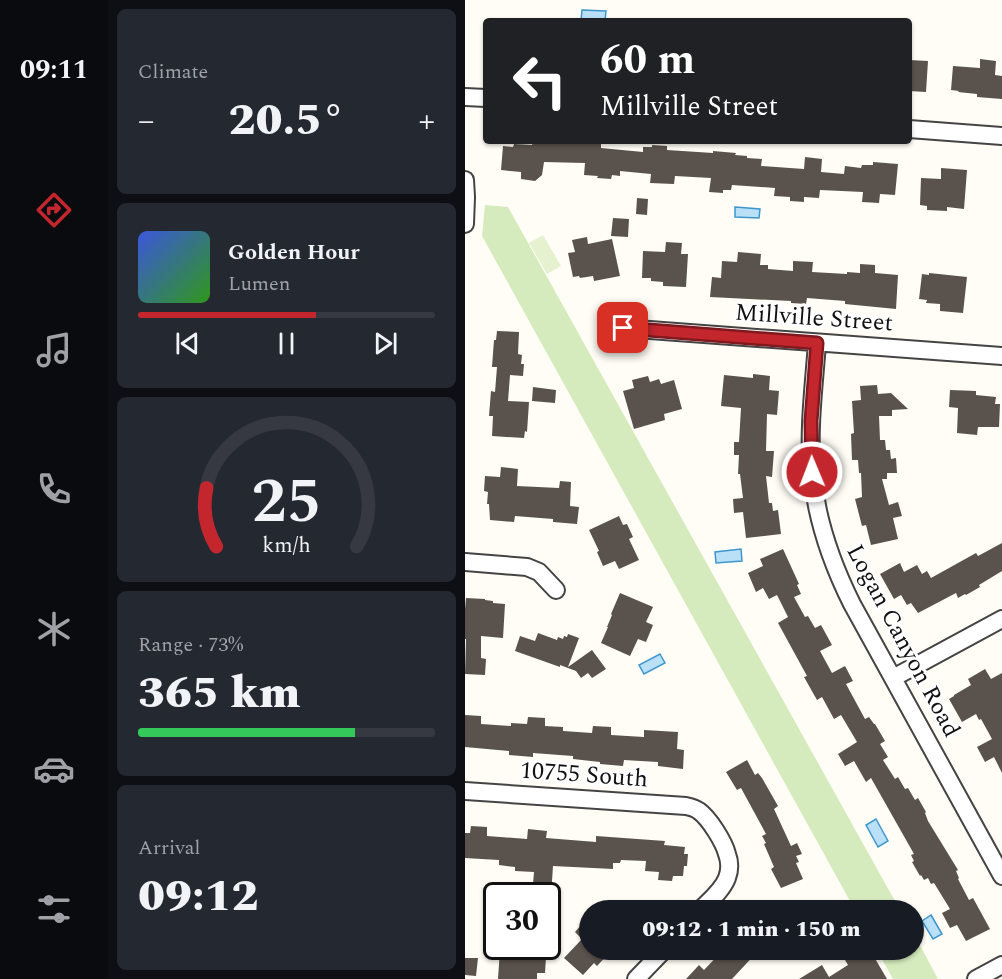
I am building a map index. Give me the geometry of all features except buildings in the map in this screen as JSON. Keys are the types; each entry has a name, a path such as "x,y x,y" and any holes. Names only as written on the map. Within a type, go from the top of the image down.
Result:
{"street":[{"path":"465,96 483,98"},
{"path":"912,129 1002,136"},
{"path":"465,180 465,224"},
{"name":"Millville Street","path":"623,328 1002,356"},
{"name":"Logan Canyon Road","path":"817,343 811,446 812,472 825,543 842,584 1002,876"},
{"path":"465,562 527,567 539,572 556,590"},
{"path":"893,678 1002,619"},
{"name":"10755 South","path":"465,791 686,806 696,809 710,822 728,855 728,875 722,887 710,900"},
{"path":"636,979 654,960"},
{"path":"976,979 1002,965"}],"green space":[{"path":"485,205 508,207 894,900 849,900 482,236"},
{"path":"543,235 561,266 547,274 529,243"},
{"path":"924,953 938,979 893,979 883,960 924,960"}],"water":[{"path":"582,10 606,11 605,18 581,18"},
{"path":"735,207 760,209 759,218 735,217"},
{"path":"741,549 742,561 716,563 715,552"},
{"path":"660,654 665,663 644,674 639,665"},
{"path":"876,819 888,841 878,847 866,825"},
{"path":"931,915 942,934 933,939 924,924 924,920"}],"route":[{"path":"623,328 817,343 811,421 812,472"}]}
